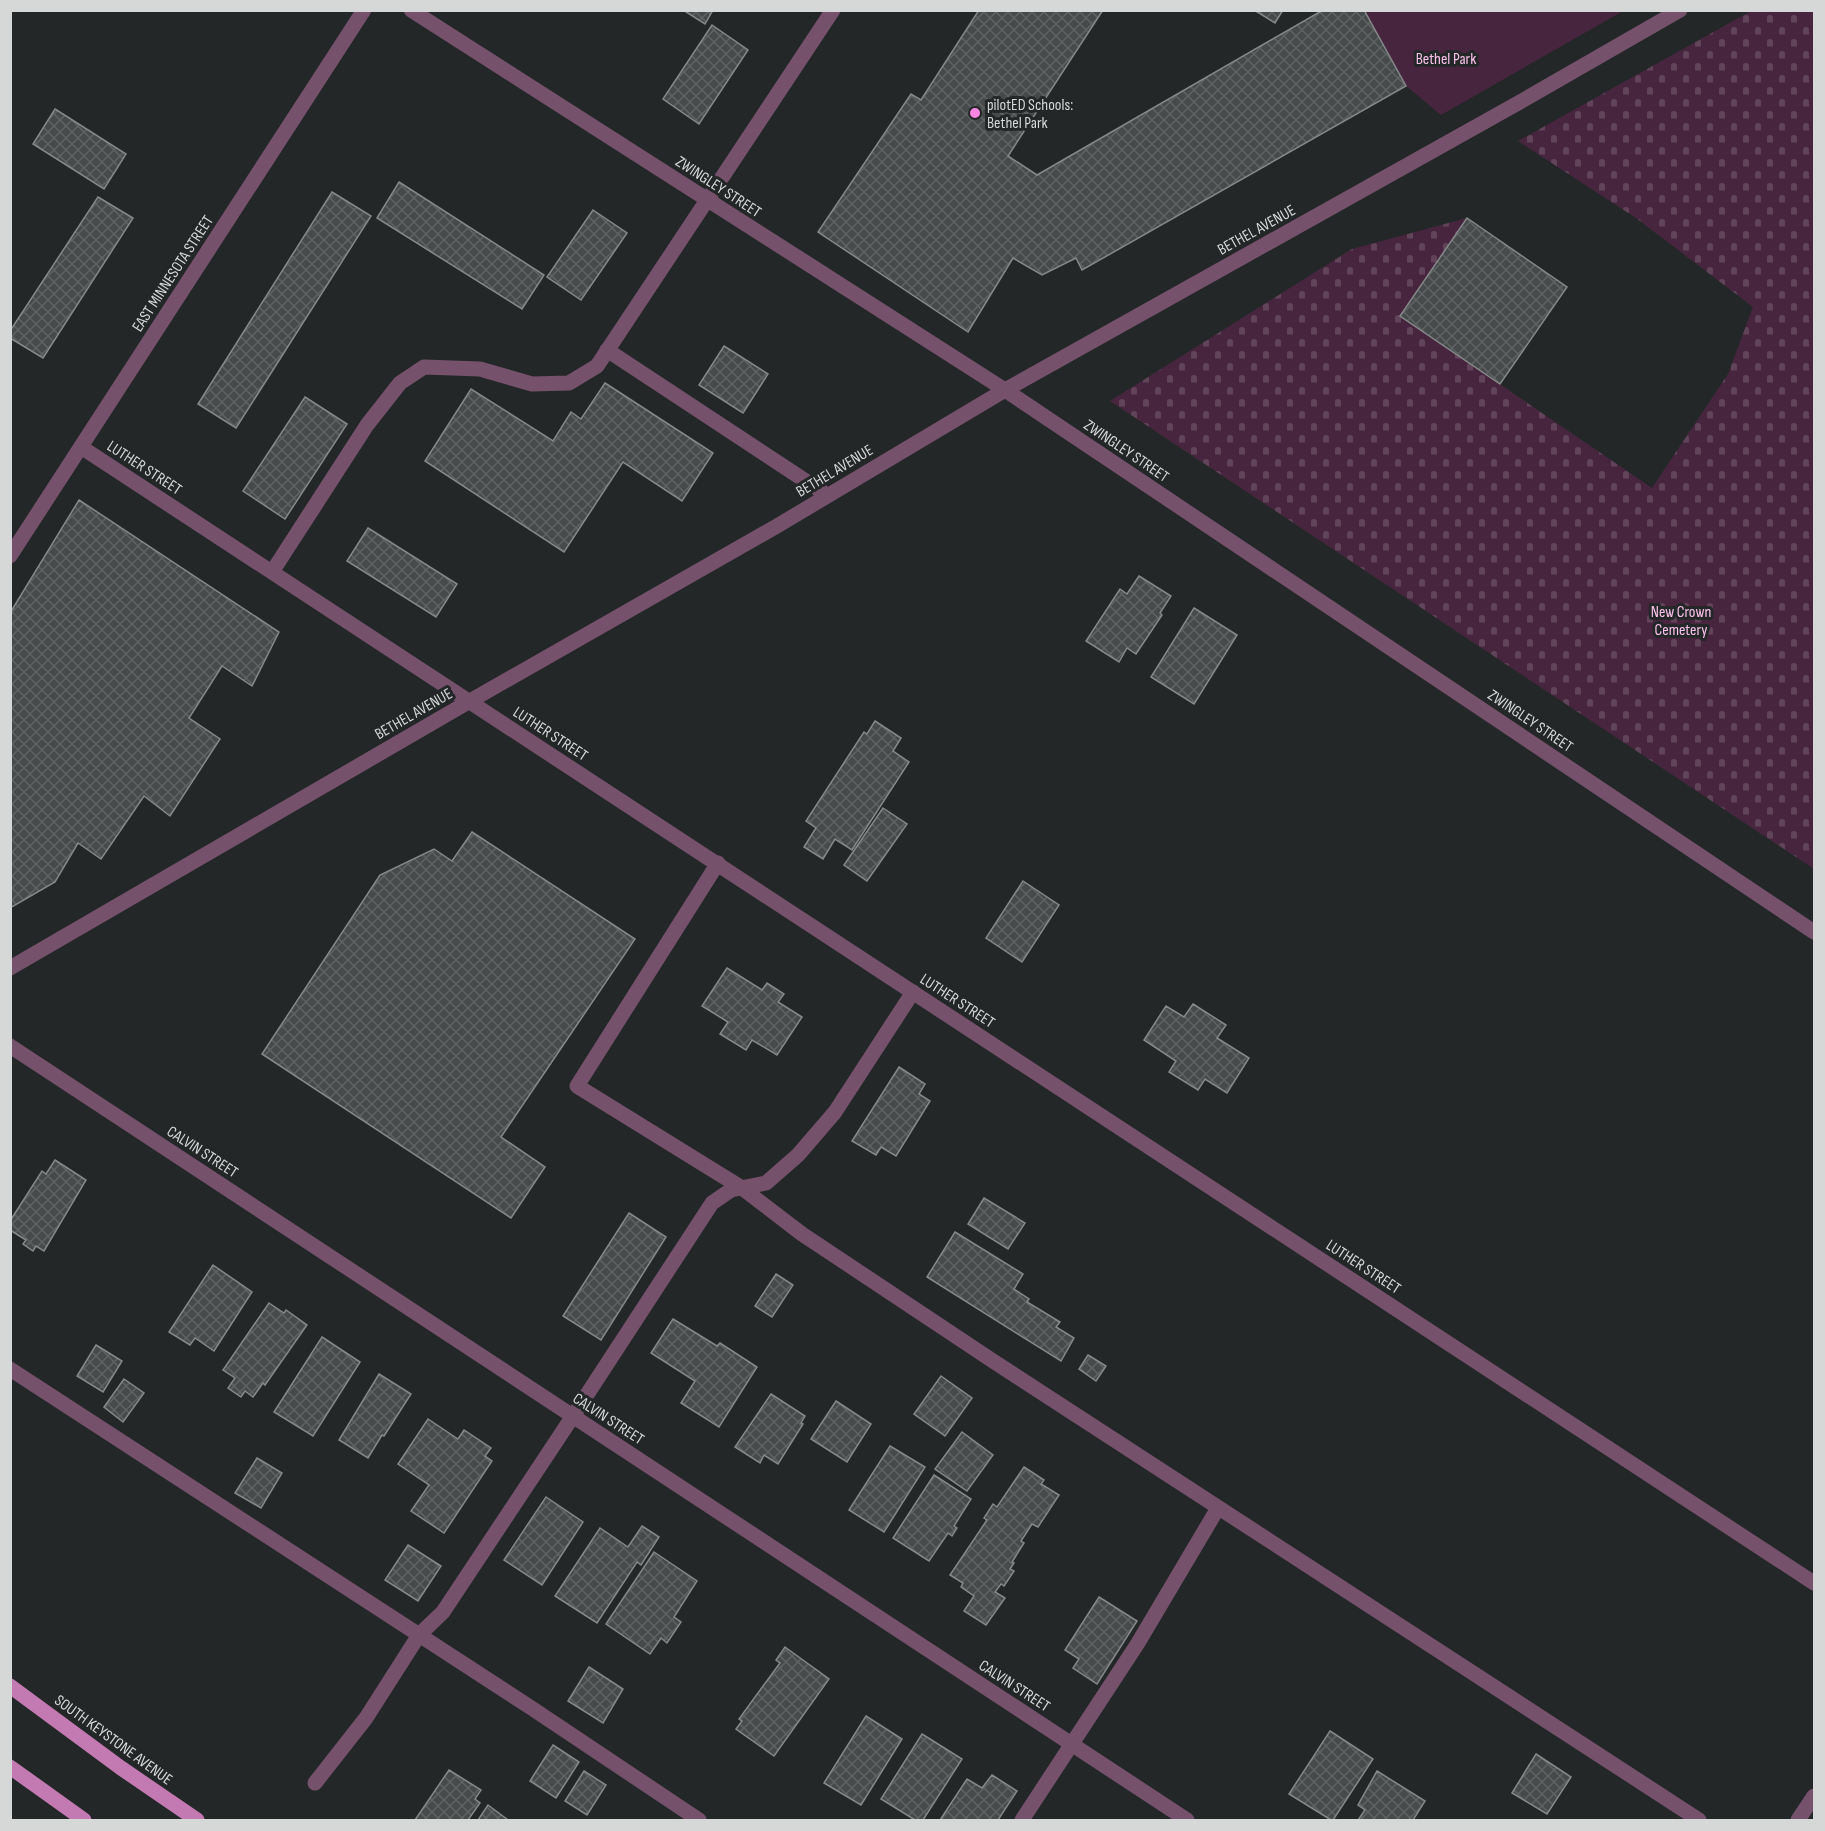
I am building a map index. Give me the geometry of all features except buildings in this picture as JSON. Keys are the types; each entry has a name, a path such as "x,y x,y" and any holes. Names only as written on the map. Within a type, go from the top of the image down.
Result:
{"main road":[{"name":"SOUTH KEYSTONE AVENUE","path":"10,1686 197,1821"},
{"path":"10,1767 84,1821"}],"street":[{"name":"EAST MINNESOTA STREET","path":"10,556 364,10"},
{"name":"ZWINGLEY STREET","path":"411,10 1005,390 1815,932"},
{"path":"272,572 367,425 400,382 424,367 480,369 532,384 570,383 597,366 832,10"},
{"name":"BETHEL AVENUE","path":"10,968 1005,390 1521,102 1680,10"},
{"path":"608,350 827,495"},
{"name":"LUTHER STREET","path":"81,447 1815,1583"},
{"path":"718,863 577,1086 742,1188 802,1234 1699,1821"},
{"path":"315,1783 366,1718 419,1635 444,1612 712,1203 731,1190 766,1183 798,1155 835,1112 913,992"},
{"name":"CALVIN STREET","path":"10,1046 1187,1821"},
{"path":"10,1369 419,1635 699,1821"},
{"path":"1022,1821 1138,1642 1218,1508"},
{"path":"1798,1821 1815,1796"}],"green space":[{"name":"Bethel Park","path":"1364,11 1623,11 1441,115 1406,86"},
{"name":"New Crown Cemetery","path":"1751,11 1814,11 1814,869 1110,401 1352,249 1467,218 1400,316 1652,488 1728,374 1753,307 1636,218 1518,141"}],"place":[{"name":"pilotED Schools: Bethel Park","path":"975,113"}]}
